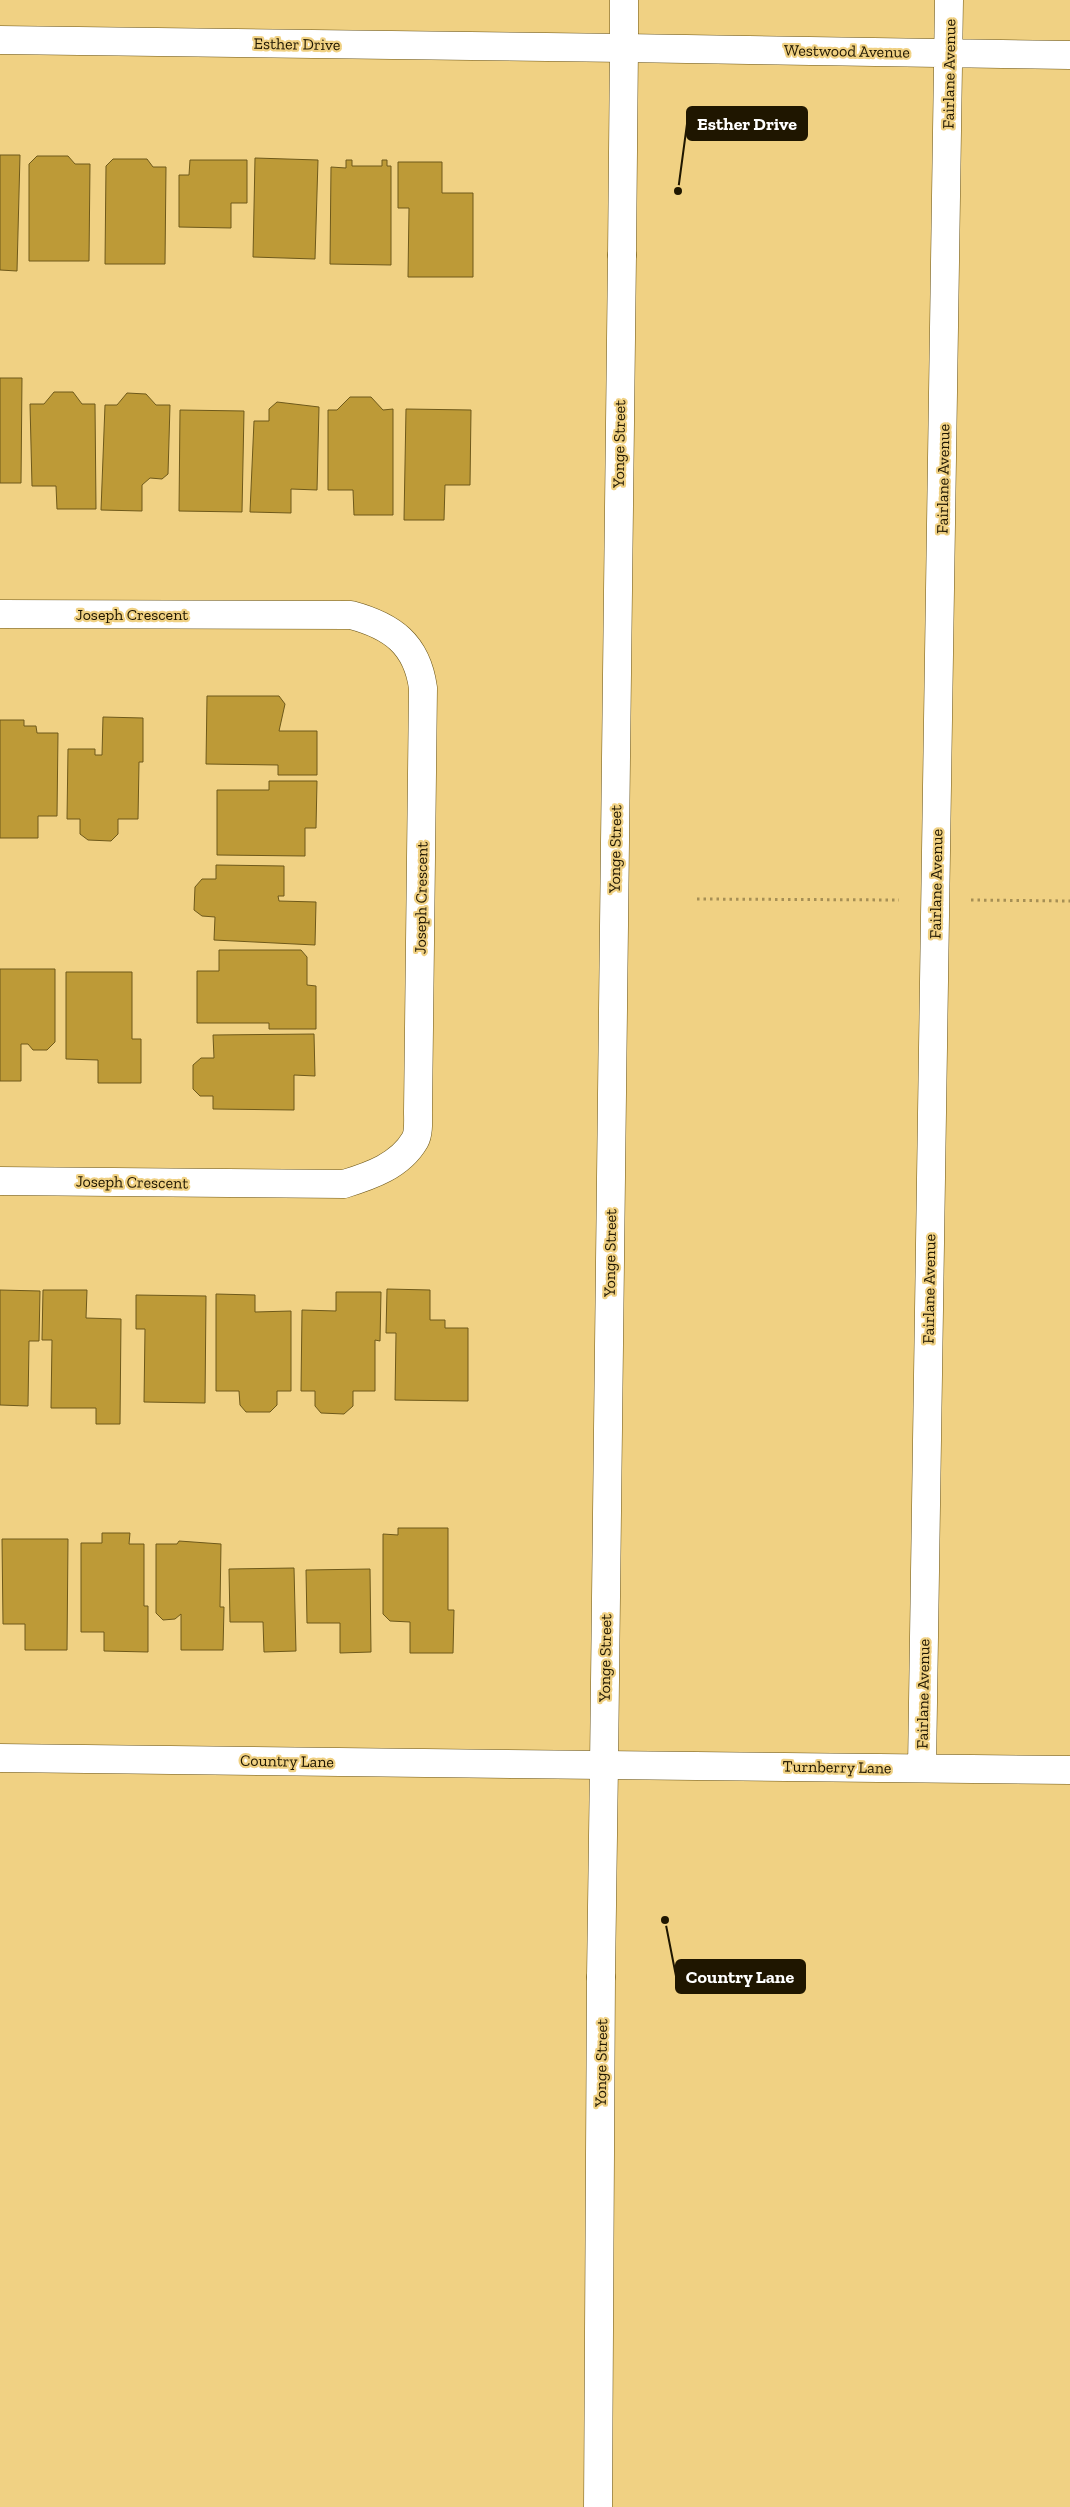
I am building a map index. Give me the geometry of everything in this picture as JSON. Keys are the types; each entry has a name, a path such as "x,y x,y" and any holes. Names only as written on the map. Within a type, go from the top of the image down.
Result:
{"street":[{"name":"Yonge Street","path":"598,2507 604,1765 624,0"},
{"name":"Fairlane Avenue","path":"922,1768 949,0"},
{"name":"Esther Drive","path":"0,40 624,48"},
{"name":"Westwood Avenue","path":"624,48 1070,55"},
{"name":"Joseph Crescent","path":"0,614 352,615 381,626 397,636 409,649 420,667 422,698 418,1112 416,1138 398,1159 373,1175 344,1184 0,1181"},
{"name":"Country Lane","path":"0,1758 604,1765"},
{"name":"Turnberry Lane","path":"604,1765 1070,1770"}],"path":[{"path":"697,899 1070,900"}],"building":[{"path":"0,155 20,155 17,271 0,270"},
{"path":"37,156 68,156 75,164 90,164 89,261 29,261 29,164"},
{"path":"255,158 318,160 315,259 253,257"},
{"path":"113,159 147,159 153,167 166,167 165,264 105,264 106,166"},
{"path":"190,160 247,160 247,203 231,203 231,228 179,227 179,175 189,175"},
{"path":"346,160 352,160 352,166 382,166 382,160 387,160 387,166 391,166 391,265 330,264 331,167 346,168"},
{"path":"398,162 442,162 442,193 473,193 473,277 408,277 409,208 398,208"},
{"path":"0,378 22,378 21,483 0,483"},
{"path":"54,392 73,392 82,404 95,404 96,509 57,509 56,486 32,486 30,404 44,404"},
{"path":"127,393 146,394 156,405 170,405 168,474 162,479 150,478 142,485 142,511 101,510 105,405 117,405"},
{"path":"350,397 371,397 383,410 393,409 393,515 354,515 353,490 328,490 328,410 337,410"},
{"path":"277,402 319,407 317,490 291,489 291,513 250,512 254,421 269,421 269,409"},
{"path":"406,409 471,410 470,485 445,485 444,520 404,520"},
{"path":"180,410 244,411 242,512 179,511"},
{"path":"207,696 279,696 285,704 279,731 317,731 317,775 278,775 278,765 206,764"},
{"path":"103,717 143,718 143,762 139,762 138,819 118,819 118,834 111,841 88,840 80,834 80,819 67,819 68,749 95,749 95,755 102,755"},
{"path":"0,720 24,720 24,726 36,726 37,733 58,733 57,816 38,816 38,838 0,838"},
{"path":"269,781 317,781 316,828 305,828 305,856 217,855 217,790 269,790"},
{"path":"216,865 284,866 284,896 278,896 279,901 316,902 315,945 214,940 215,917 202,916 194,910 195,887 202,879 216,879"},
{"path":"219,950 301,950 307,957 307,985 316,986 316,1029 269,1029 269,1023 197,1023 197,971 219,971"},
{"path":"0,969 55,969 55,1042 47,1050 33,1050 28,1044 21,1044 21,1081 0,1081"},
{"path":"66,972 132,972 132,1039 141,1039 141,1083 98,1083 98,1060 66,1059"},
{"path":"314,1034 315,1076 294,1075 294,1110 213,1109 213,1096 200,1096 193,1089 193,1065 201,1058 214,1058 213,1035"},
{"path":"387,1289 430,1290 430,1320 445,1320 445,1328 468,1328 468,1401 395,1400 396,1333 386,1333"},
{"path":"0,1290 40,1291 39,1341 29,1341 28,1406 0,1405"},
{"path":"43,1290 87,1290 86,1318 121,1319 120,1424 96,1424 96,1408 51,1408 52,1340 42,1340"},
{"path":"336,1292 381,1292 380,1341 375,1340 375,1391 353,1391 353,1406 344,1414 321,1413 315,1406 315,1391 301,1391 302,1310 336,1311"},
{"path":"216,1294 255,1295 255,1312 291,1311 291,1391 277,1391 277,1405 270,1412 246,1412 240,1405 239,1391 216,1391"},
{"path":"136,1295 206,1296 205,1403 144,1402 145,1329 136,1329"},
{"path":"398,1528 448,1528 448,1610 454,1610 453,1653 410,1653 410,1622 390,1621 383,1614 383,1534 398,1535"},
{"path":"102,1533 130,1533 129,1544 144,1544 144,1606 148,1606 148,1652 104,1651 104,1632 81,1632 81,1543 102,1543"},
{"path":"2,1539 68,1539 67,1650 25,1650 25,1624 3,1624"},
{"path":"179,1541 221,1544 220,1607 224,1607 223,1650 181,1650 181,1614 175,1619 163,1620 156,1613 156,1544 177,1544"},
{"path":"294,1568 296,1651 264,1652 263,1622 230,1622 229,1569"},
{"path":"370,1569 371,1652 340,1653 340,1623 307,1623 306,1570"}],"place":[{"name":"Esther Drive","path":"678,191"},
{"name":"Country Lane","path":"665,1920"}]}
